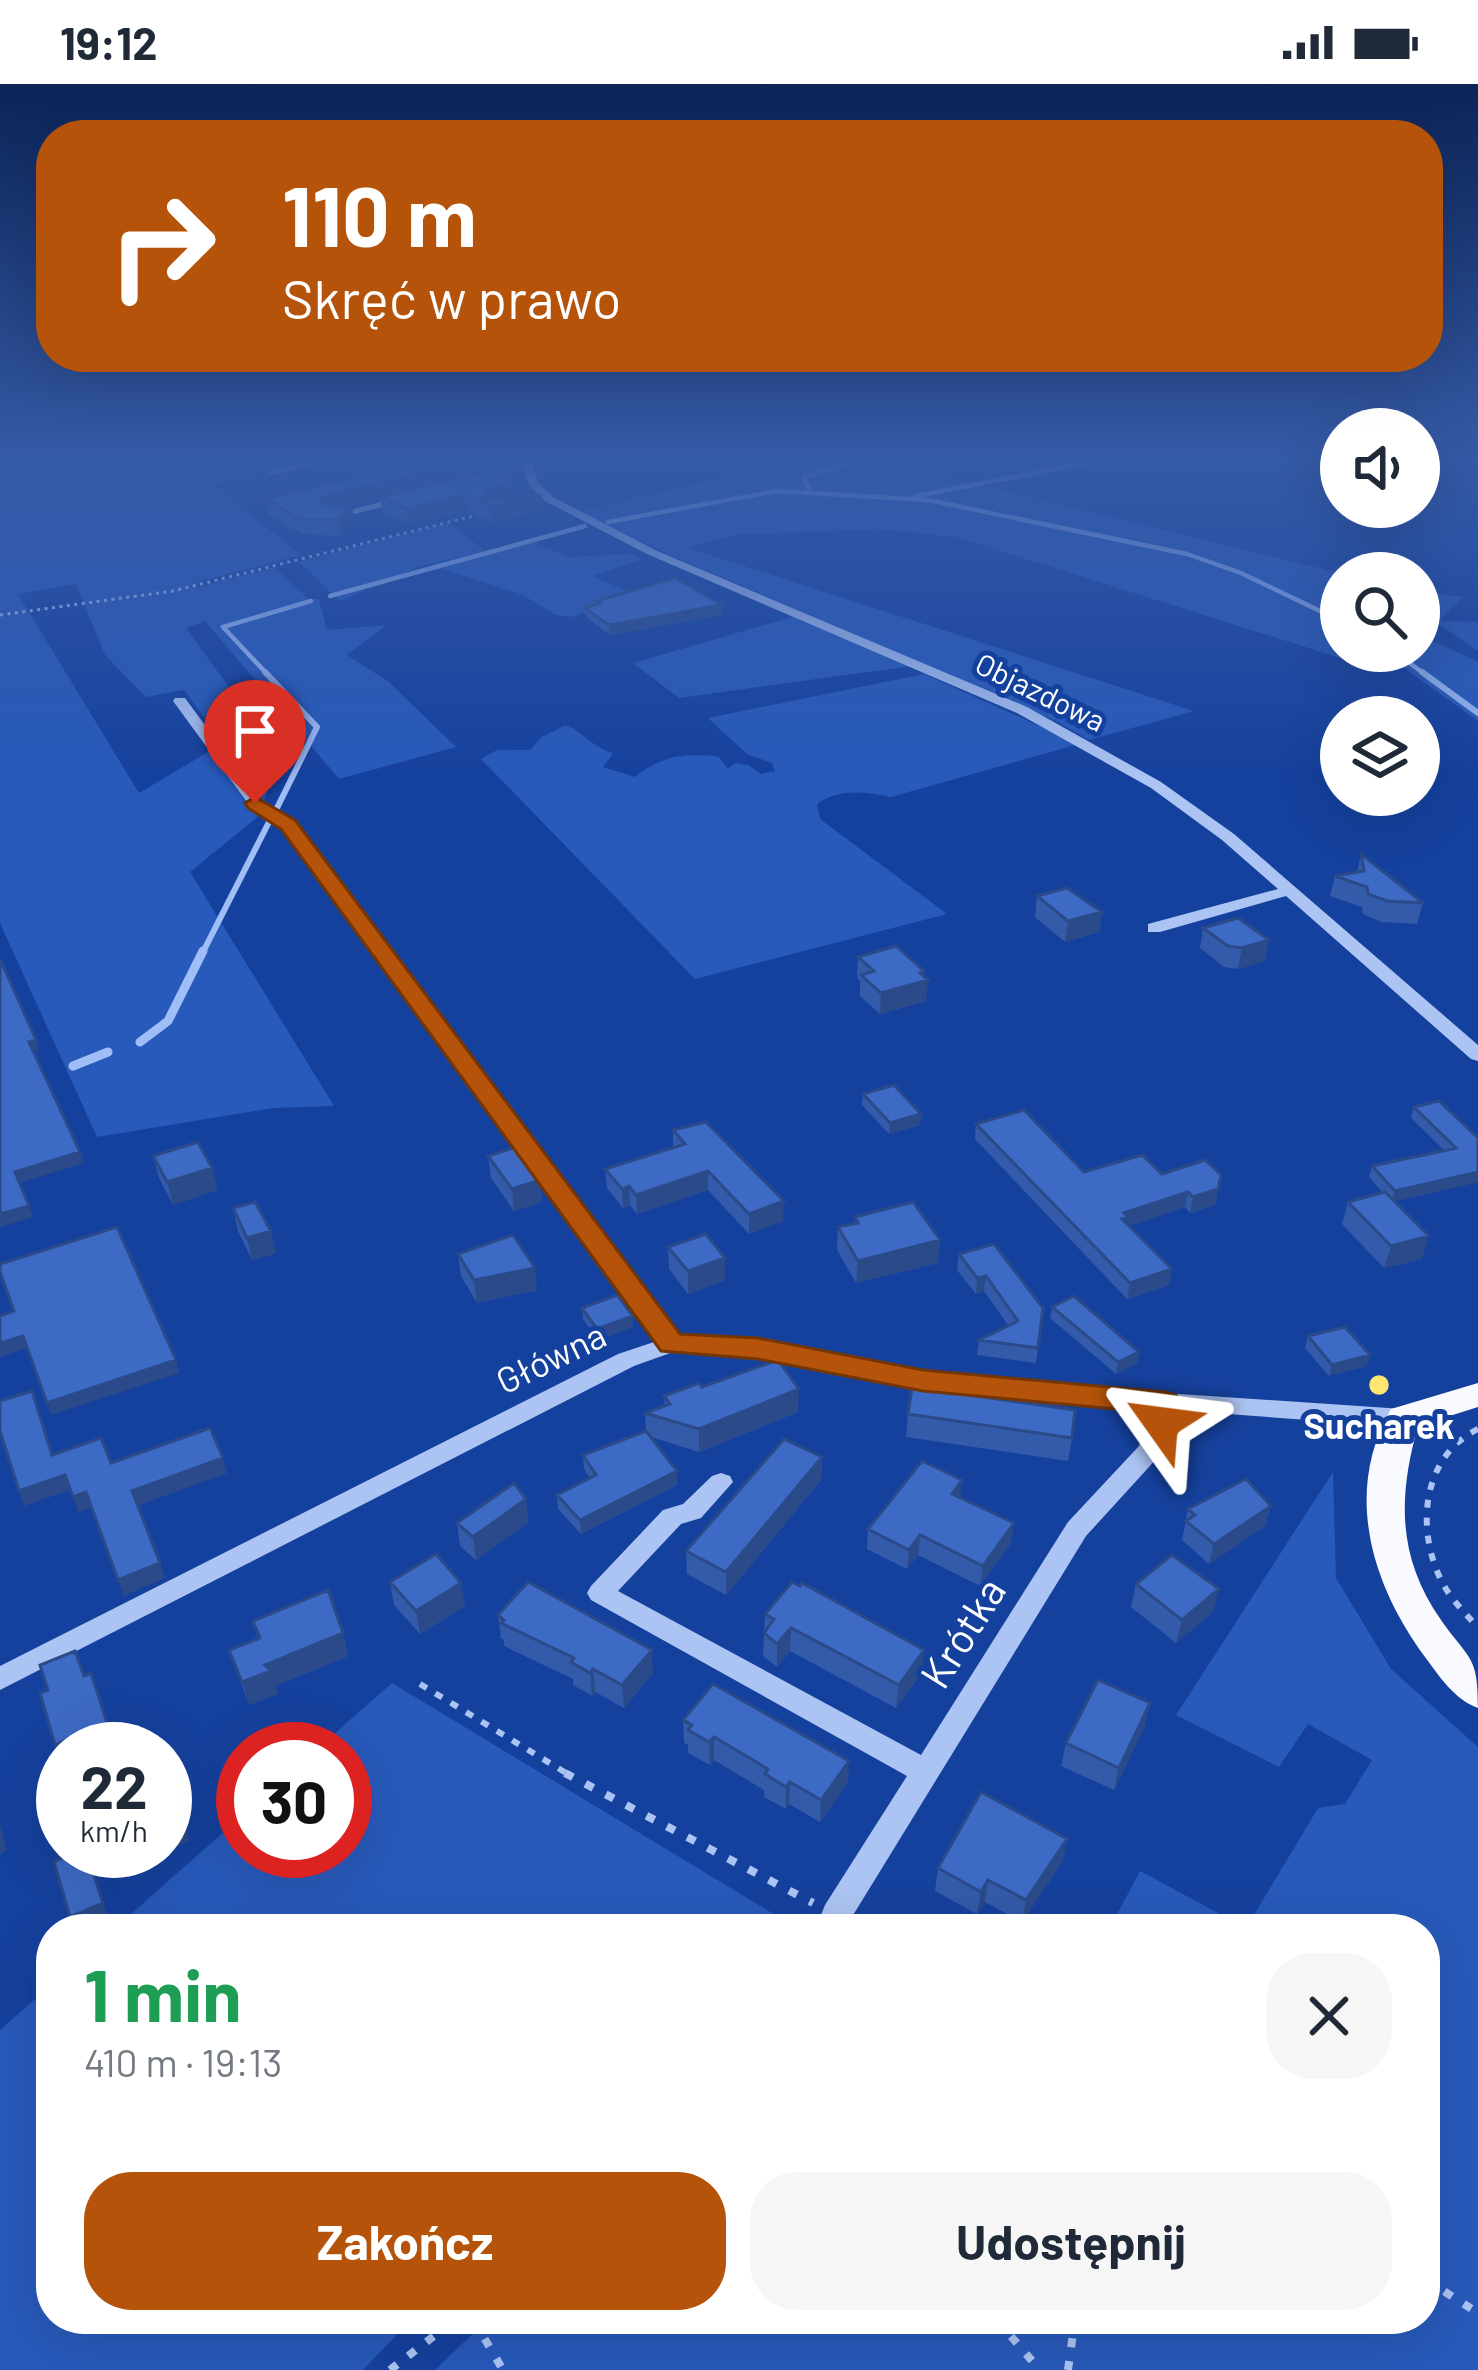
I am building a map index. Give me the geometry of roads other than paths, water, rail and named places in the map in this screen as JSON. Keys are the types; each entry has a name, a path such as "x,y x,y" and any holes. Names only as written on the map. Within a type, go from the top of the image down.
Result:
{"main road":[{"path":"1478,1395 1403,1418 1384,1496 1383,1525 1391,1556 1421,1624 1478,1692"}],"street":[{"name":"Objazdowa","path":"678,564 1084,741 1193,809 1478,1055"},
{"path":"181,701 255,803 288,825 671,1344"},
{"path":"1154,928 1291,890"},
{"name":"Główna","path":"0,1679 626,1360 671,1344 758,1348 1001,1390 1403,1418"},
{"name":"Krótka","path":"837,1914 1077,1528 1150,1450 1165,1403"},
{"path":"721,1482 692,1511 672,1517 600,1593 926,1772"}],"waterway":[{"path":"330,596 448,564"},
{"path":"1215,564 1320,611"},
{"path":"268,675 223,627 311,601"},
{"path":"265,672 317,727 277,808"},
{"path":"1422,672 1426,675"},
{"path":"1422,672 1478,713"},
{"path":"202,954 269,822"},
{"path":"140,1042 168,1021 203,951"},
{"path":"73,1066 108,1052"}],"place":[{"name":"Sucharek","path":"1379,1385"}]}
